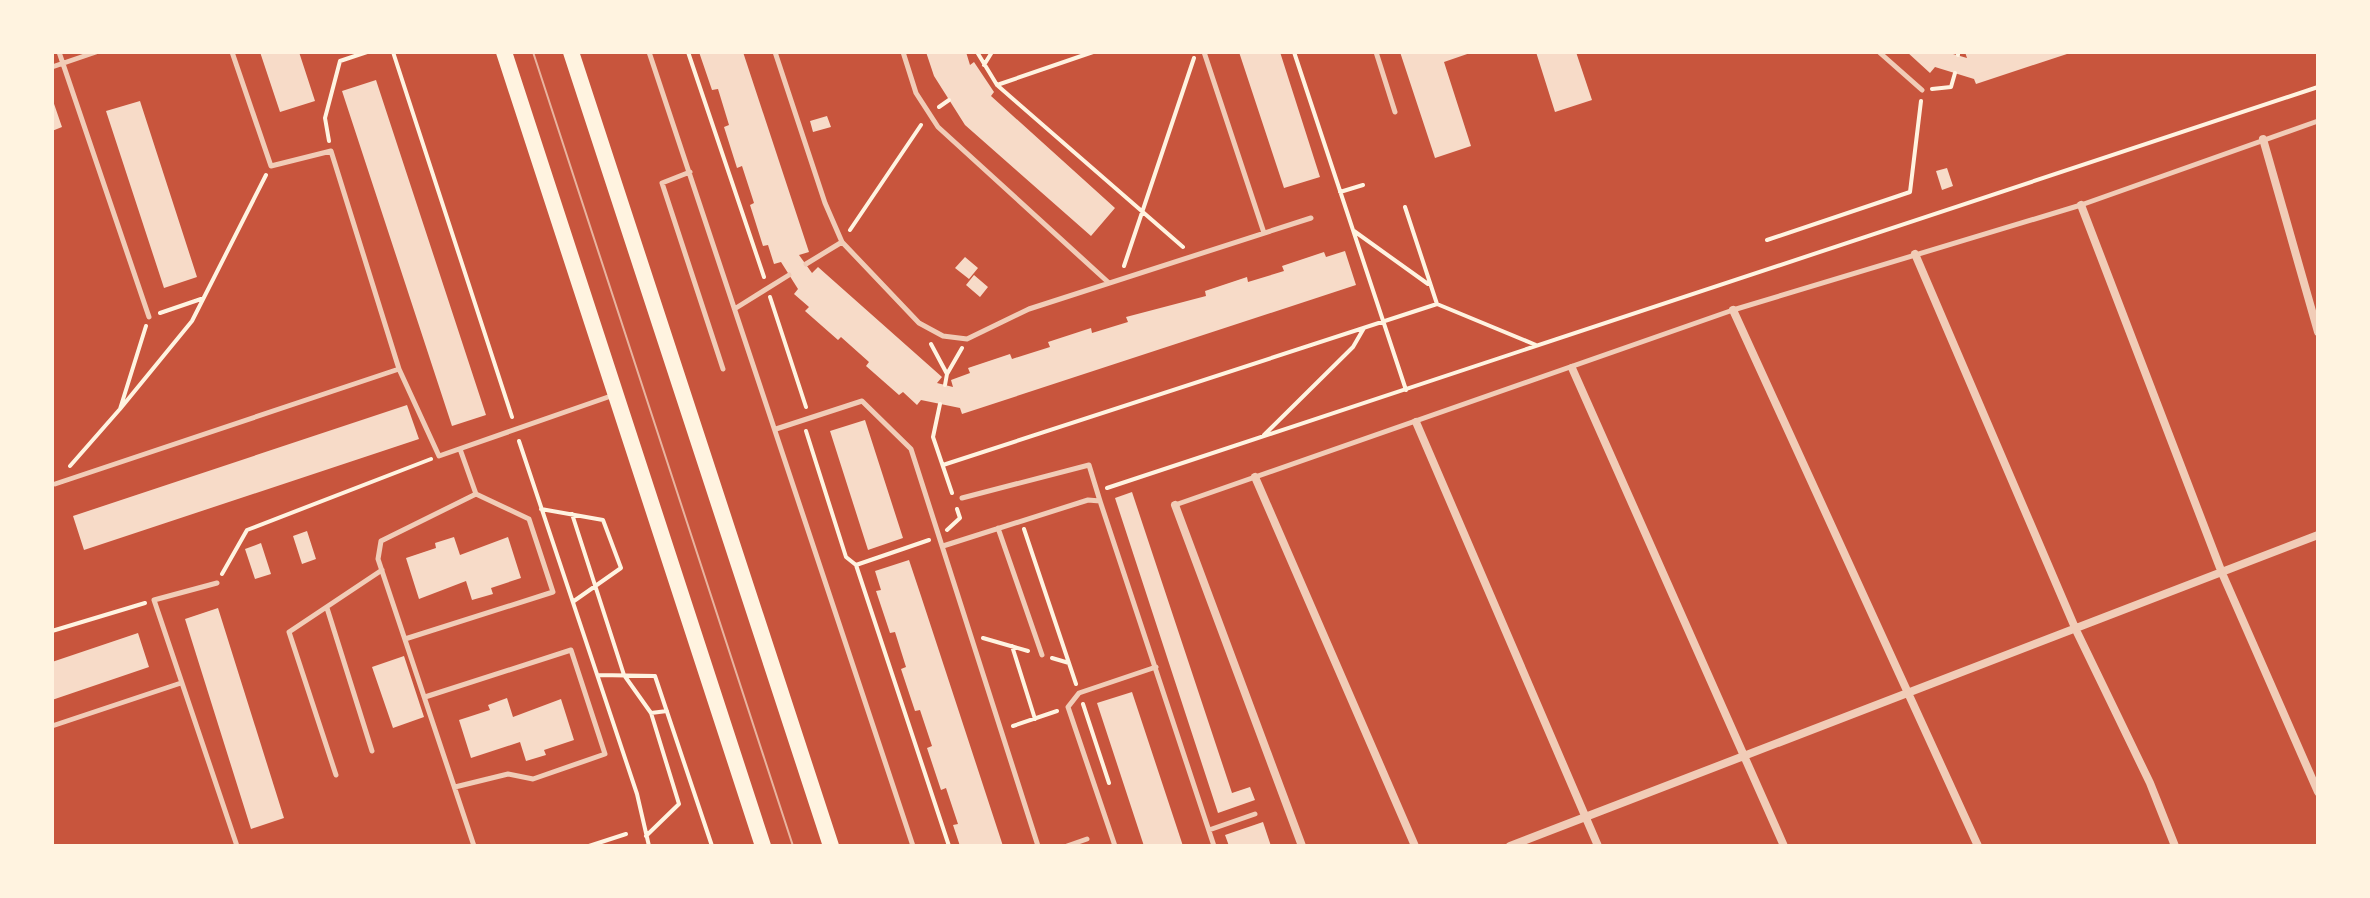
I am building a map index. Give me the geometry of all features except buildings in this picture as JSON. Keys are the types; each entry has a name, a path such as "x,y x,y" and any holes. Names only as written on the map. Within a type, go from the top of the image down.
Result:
{"main road":[{"path":"504,52 763,846"},
{"path":"571,52 831,846"}],"street":[{"path":"2263,139 2318,332"},
{"path":"2081,205 2222,573 2318,792"},
{"path":"1915,254 2076,630 2150,783 2175,846"},
{"path":"1733,310 1978,846"},
{"path":"1572,368 1784,846"},
{"path":"1416,422 1598,846"},
{"path":"1255,477 1415,846"},
{"path":"1175,505 1302,846"},
{"path":"1510,846 2318,535"}],"lane":[{"path":"59,52 149,317"},
{"path":"52,67 96,52"},
{"path":"232,52 271,166 331,151 399,369 439,456 616,394"},
{"path":"649,52 913,846"},
{"path":"775,52 825,203 842,242 919,323 943,336 967,339 1029,309 1197,258 1311,218"},
{"path":"903,52 916,93 938,127 1109,284"},
{"path":"1204,52 1264,234"},
{"path":"1376,52 1395,112"},
{"path":"1879,52 1922,90"},
{"path":"1175,505 1733,310 2081,205 2318,121"},
{"path":"690,172 662,183 723,369"},
{"path":"806,264 842,242"},
{"path":"736,308 789,275"},
{"path":"55,484 399,369"},
{"path":"776,429 862,401 911,449 1038,846"},
{"path":"405,639 553,592 529,519 476,494 460,449"},
{"path":"962,498 1089,465 1214,846"},
{"path":"474,846 378,559 381,541 476,494"},
{"path":"943,546 1088,500 1100,501"},
{"path":"998,528 1042,655"},
{"path":"336,775 289,632 382,570"},
{"path":"217,583 154,600 237,846"},
{"path":"327,608 372,751"},
{"path":"425,697 571,650 605,754 533,779 508,774 455,787"},
{"path":"1115,846 1068,707 1079,693 1156,667"},
{"path":"52,726 181,683"},
{"path":"1209,830 1255,814"},
{"path":"1067,846 1087,839"}],"path":[{"path":"331,151 325,118 340,61 367,52"},
{"path":"393,52 637,794 649,846"},
{"path":"688,52 767,289 807,418 805,429 846,557 856,565 949,846"},
{"path":"977,52 986,75 1197,258"},
{"path":"984,65 992,52"},
{"path":"997,85 1093,52"},
{"path":"1119,280 1196,52"},
{"path":"1294,52 1406,390"},
{"path":"1767,240 1910,192 1922,90 1951,87 1955,73"},
{"path":"1097,491 2318,87"},
{"path":"842,242 929,114 949,100"},
{"path":"55,484 192,321 271,166"},
{"path":"1340,192 1363,185"},
{"path":"1405,207 1437,304"},
{"path":"1353,231 1430,285"},
{"path":"120,409 149,317 203,299"},
{"path":"943,465 1437,304 1538,346"},
{"path":"919,323 947,374"},
{"path":"1263,437 1353,347 1364,327"},
{"path":"945,385 947,374 967,339"},
{"path":"934,433 940,404"},
{"path":"217,583 247,530 439,456"},
{"path":"541,509 603,520 621,568 574,601"},
{"path":"572,514 624,675 651,713 679,804 646,836"},
{"path":"52,631 154,600"},
{"path":"972,635 1069,663"},
{"path":"1012,646 1035,719"},
{"path":"598,675 655,676 712,846"},
{"path":"999,731 1068,707"},
{"path":"651,713 667,711"},
{"path":"589,846 626,834"}],"tram line":[{"path":"533,52 793,846"}]}
